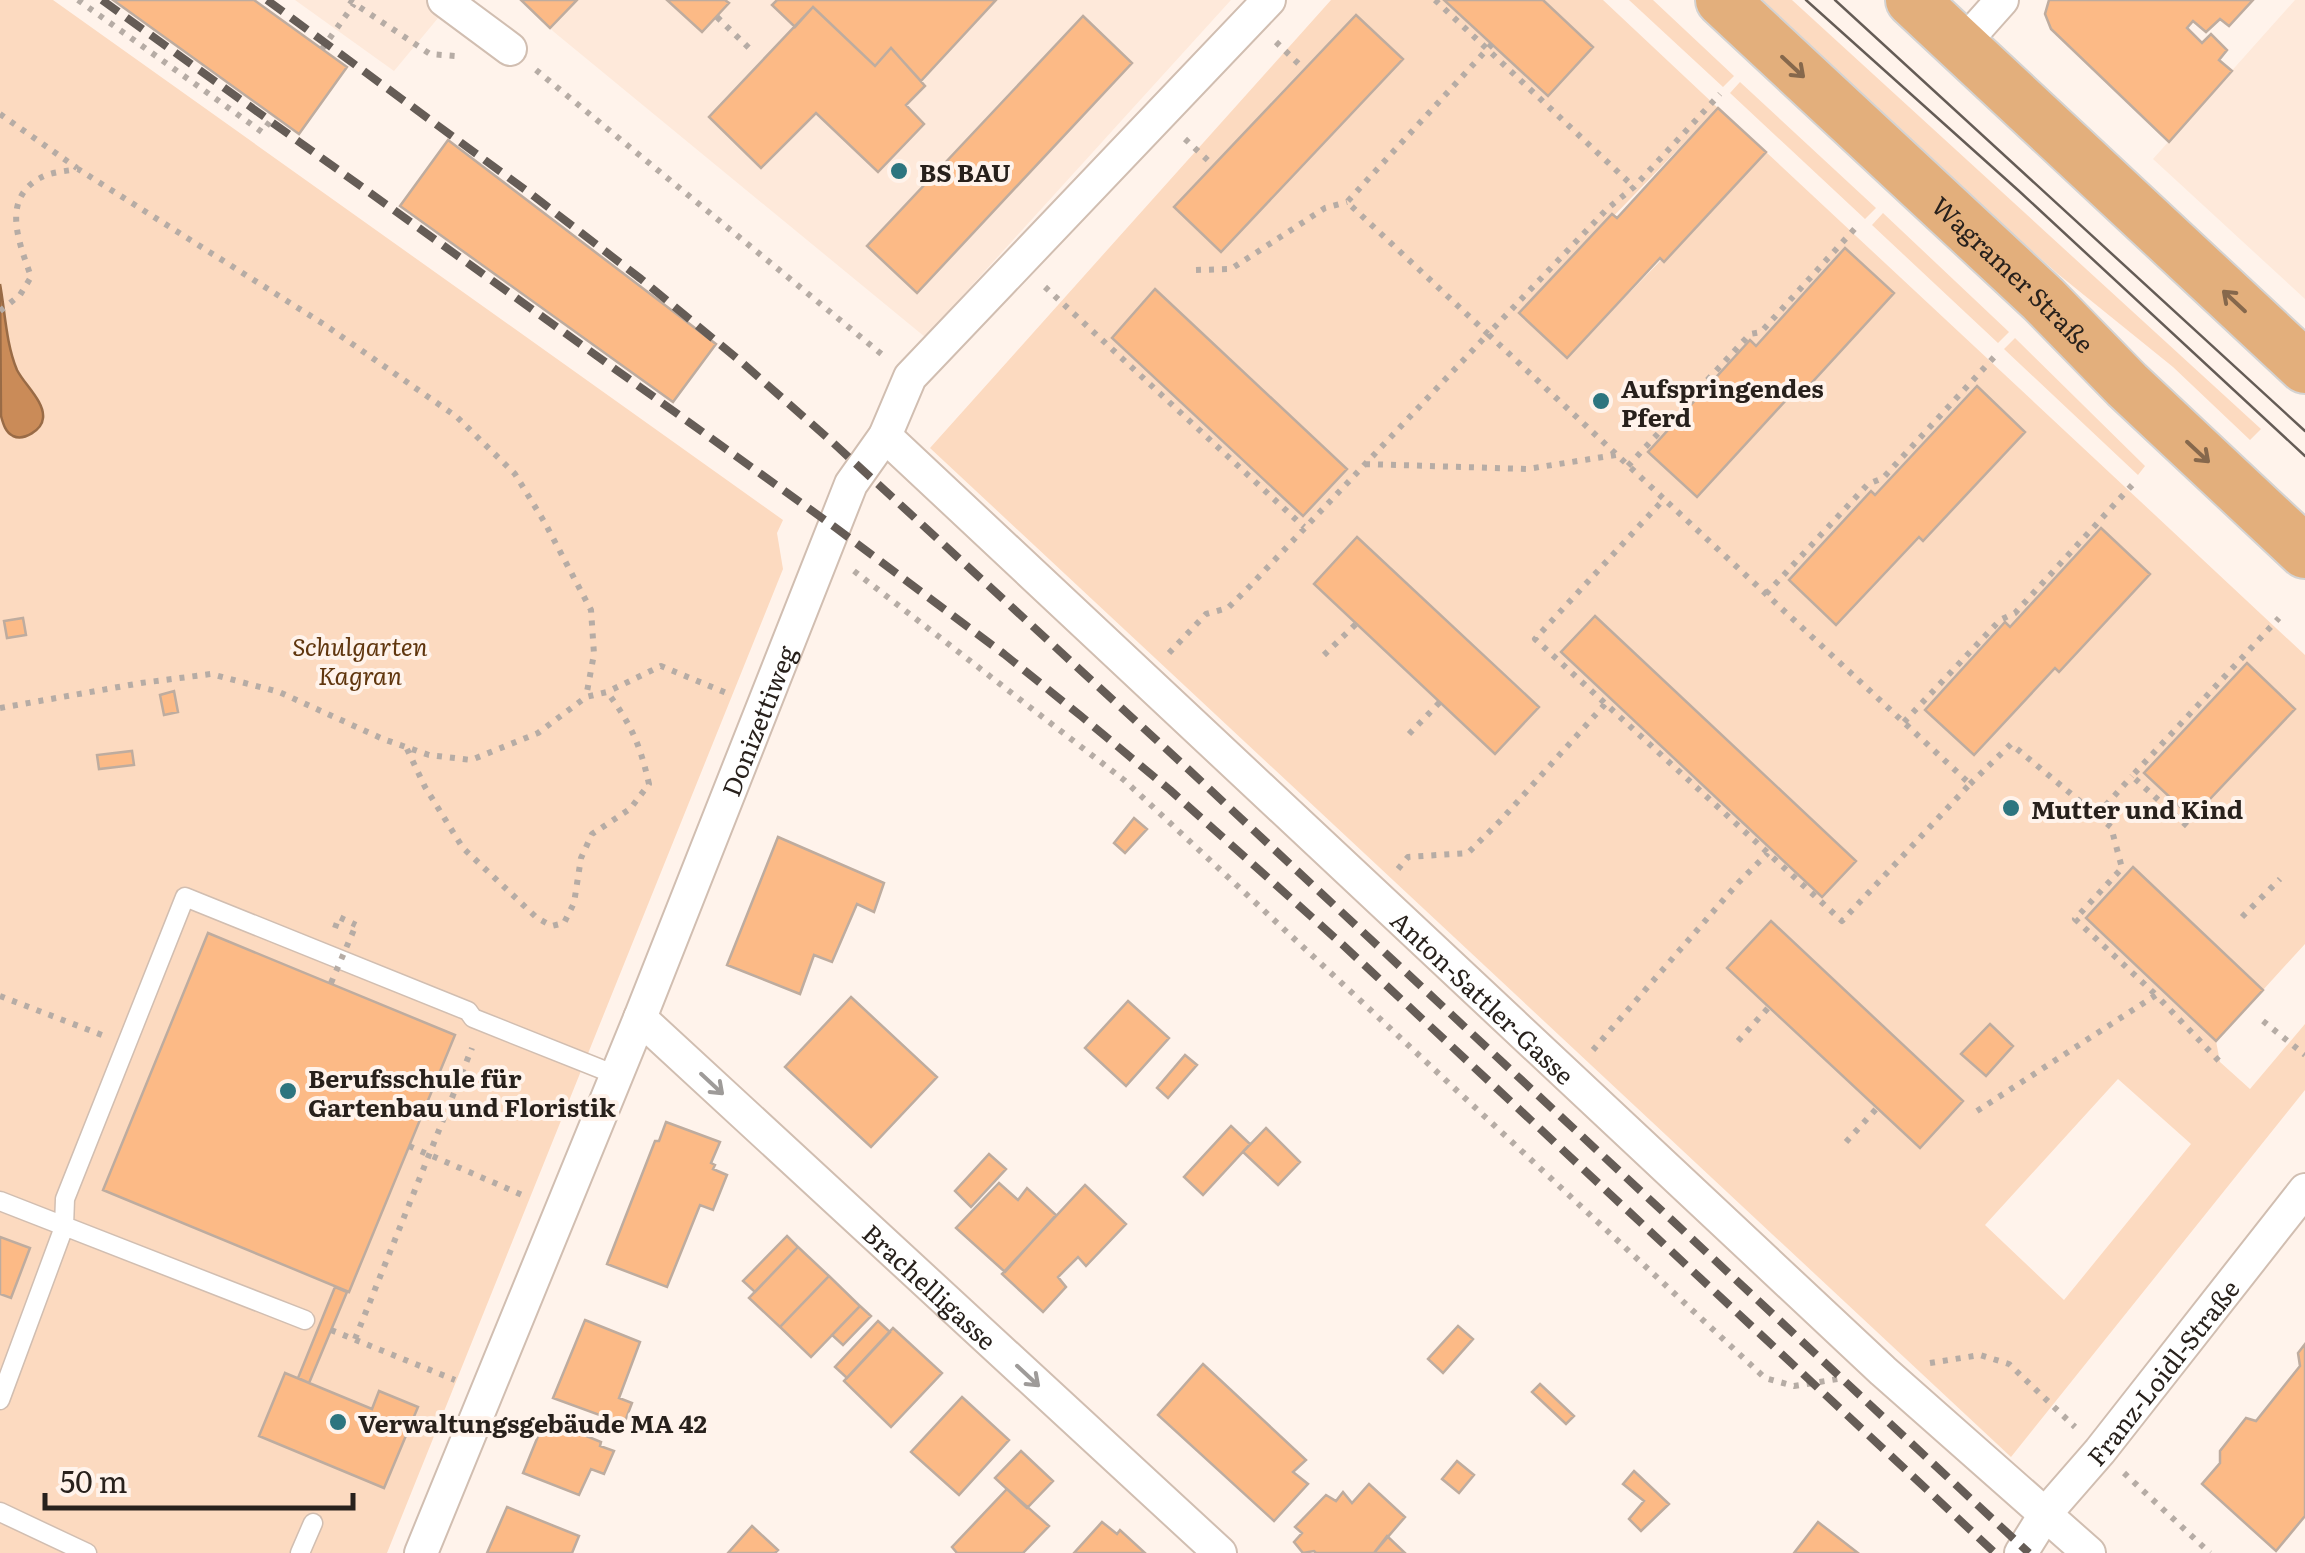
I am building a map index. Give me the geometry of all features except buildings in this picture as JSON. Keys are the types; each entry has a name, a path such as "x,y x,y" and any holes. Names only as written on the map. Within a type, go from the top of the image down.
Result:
{"main road":[{"name":"Wagramer Straße","path":"1722,0 2043,299 2127,385 2305,552"},
{"path":"1912,0 2305,367"}],"street":[{"path":"444,0 510,49"},
{"name":"Donizettiweg","path":"421,1553 640,1018 850,484 885,436 910,377 1269,0"},
{"path":"1961,46 2002,0"},
{"name":"Anton-Sattler-Gasse","path":"885,436 1883,1371 2089,1553"},
{"name":"Brachelligasse","path":"640,1018 1220,1553"},
{"name":"Franz-Loidl-Straße","path":"2020,1553 2046,1513 2100,1452 2305,1190"}],"lane":[{"path":"0,1400 64,1227 65,1199 185,897 616,1075"},
{"path":"0,1201 305,1320"},
{"path":"0,1512 46,1545 87,1553"},
{"path":"300,1553 312,1523"}],"path":[{"path":"78,0 262,132 274,116"},
{"path":"1436,0 1490,46 1634,187"},
{"path":"322,49 351,2 430,54"},
{"path":"716,16 748,48"},
{"path":"1273,40 1304,69"},
{"path":"1196,270 1232,270 1326,208 1347,202 1490,46"},
{"path":"510,49 910,377"},
{"path":"1144,679 1206,614 1228,608 1488,334 1555,270 1607,209 1669,154 1720,94"},
{"path":"0,114 78,169 326,325 457,417 515,474 590,610 594,654 586,697"},
{"path":"1182,136 1213,165"},
{"path":"3,309 20,295 31,277 14,226 21,198 41,177 78,169"},
{"path":"1347,202 1970,784"},
{"path":"1628,466 1750,334 1761,332 1799,294 1859,224"},
{"path":"1044,285 1148,377 1304,527"},
{"path":"1766,594 1825,535 1868,484 1882,478 1930,432 1996,355"},
{"path":"1365,464 1527,469 1617,455"},
{"path":"1904,722 2000,620 2015,613 2059,569 2134,484"},
{"path":"1664,499 1536,639 1842,921 2011,744 2112,828 2122,868 2076,920 2156,994 2220,1062"},
{"path":"826,549 1124,780 1765,1378 1794,1386 1842,1378"},
{"path":"2097,815 2198,711 2279,618"},
{"path":"1324,655 1356,624"},
{"path":"0,708 211,674 278,692 407,748 470,760 538,733 586,697 607,692 660,666 763,708"},
{"path":"407,748 463,848 537,918 552,926 564,923 574,903 582,858 592,834 630,809 649,784 642,752 628,721 607,692"},
{"path":"1409,734 1440,702"},
{"path":"1374,894 1408,857 1468,852 1606,704"},
{"path":"2132,776 2187,826"},
{"path":"1568,1078 1768,853"},
{"path":"2242,917 2280,879"},
{"path":"331,983 356,925"},
{"path":"1977,1111 2156,994"},
{"path":"0,996 126,1045"},
{"path":"1738,1042 1769,1007"},
{"path":"355,1339 483,1022"},
{"path":"2263,1022 2305,1056"},
{"path":"1846,1142 1877,1108"},
{"path":"409,1146 561,1211"},
{"path":"331,1330 456,1381 488,1390"},
{"path":"1968,1357 1980,1355 2008,1364 2081,1433"},
{"path":"2116,1465 2210,1553"}],"shaded area":[{"path":"295,0 453,0 394,71"},
{"name":"BS BAU","path":"521,0 1231,0 925,337 554,32"},
{"path":"2295,0 2305,0 2305,299 2153,159"},
{"path":"0,284 13,360 43,412 39,427 22,437 8,432 1,416"}],"green space":[{"name":"Schulgarten Kagran","path":"0,0 53,0 783,520 777,533 783,569 387,1553 0,1553"},
{"path":"1331,0 1444,0 1548,95 1593,47 1543,0 1603,0 1718,108 1520,313 1567,357 1766,152 2305,655 2305,944 2263,990 2133,868 2086,918 2216,1041 2220,1062 2250,1089 2305,1024 2305,1090 2011,1457 930,448","holes":["1356,15 1403,59 1220,252 1174,206","1844,249 1893,293 1805,390 1799,386 1697,497 1649,452 1751,341 1756,346","1155,290 1347,469 1304,516 1112,339","1871,492 1919,537 1836,625 1789,580","2101,528 2150,573 2059,672 2005,623 2010,627","1357,537 1539,706 1496,753 1314,585","1596,616 1855,861 1562,651","1770,921 1963,1101 1920,1148 1727,968","2118,1079 2191,1144 2064,1300 1985,1225"]},
{"path":"1629,0 1653,0 1734,76 1723,87"},
{"path":"1762,0 1792,0 2261,429 2250,440 2173,367 1985,209"},
{"path":"1740,82 1876,208 1865,219 1730,93"},
{"path":"1883,213 2009,332 1998,343 1872,225"},
{"path":"2015,338 2145,466 2138,475 2004,349"}],"tram line":[{"path":"1806,0 2305,456"},
{"path":"1835,0 2305,431"}],"railway":[{"path":"102,0 836,528 1081,716 1344,946 1995,1553"},
{"path":"267,0 641,279 830,440 2029,1553"}],"place":[{"name":"BS BAU","path":"899,171"},
{"name":"Aufspringendes Pferd","path":"1601,401"},
{"name":"Mutter und Kind","path":"2011,808"},
{"name":"Berufsschule für Gartenbau und Floristik","path":"288,1091"},
{"name":"Verwaltungsgebäude MA 42","path":"338,1422"}]}
